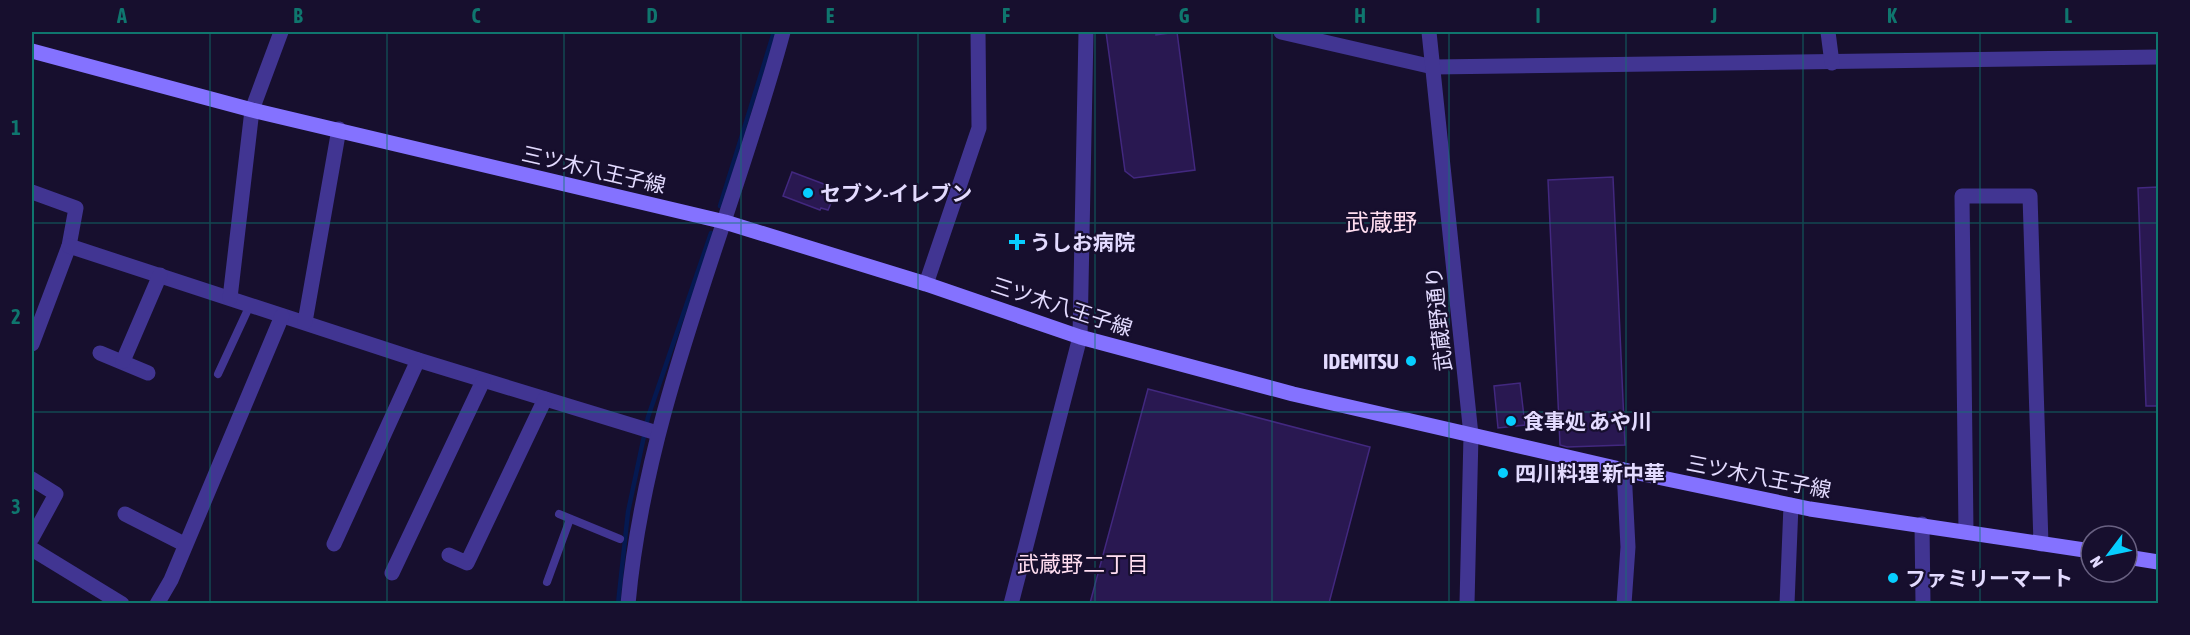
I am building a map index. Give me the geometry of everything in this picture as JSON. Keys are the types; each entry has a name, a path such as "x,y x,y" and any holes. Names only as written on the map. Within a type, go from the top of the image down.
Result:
{"main road":[{"name":"三ツ木八王子線","path":"32,51 252,110 724,222 926,284 1080,337 1293,394 1624,470 1791,505 2079,549"},
{"path":"2139,559 2158,562"}],"street":[{"path":"230,298 252,110 281,32"},
{"path":"628,603 627,543 649,431 724,222 783,32"},
{"path":"926,284 979,128 978,32"},
{"path":"1011,603 1080,337 1086,32"},
{"path":"1281,32 1433,67 2158,57"},
{"name":"武蔵野通り","path":"1429,32 1472,435 1467,603"},
{"path":"1828,32 1832,63"},
{"path":"305,322 339,129"},
{"path":"32,192 76,208 69,246 32,344"},
{"path":"1966,532 1962,196 2030,196 2041,544"},
{"path":"69,246 483,381 649,431"},
{"path":"123,361 160,275"},
{"path":"157,603 171,580 184,544 282,316"},
{"path":"100,353 148,373"},
{"path":"334,544 418,360"},
{"path":"392,573 483,381"},
{"path":"449,555 467,563 545,399"},
{"path":"1624,470 1628,546 1624,603"},
{"path":"32,479 56,494 32,538"},
{"path":"1787,603 1791,505"},
{"path":"125,514 184,544"},
{"path":"1922,524 1923,603"},
{"path":"32,549 122,603"}],"lane":[{"path":"218,374 250,305"},
{"path":"559,514 627,543"},
{"path":"547,582 570,519"}],"building":[{"path":"1106,32 1156,32 1156,35 1177,32 1195,170 1134,178 1125,171"},
{"path":"792,172 837,189 828,210 821,208 820,210 783,196"},
{"path":"1613,177 1625,445 1567,447 1560,445 1548,180"},
{"path":"2158,187 2158,406 2146,406 2138,188"},
{"path":"1520,383 1525,425 1498,428 1494,386"},
{"path":"1148,389 1370,447 1329,603 1090,603"}],"waterway":[{"path":"720,206 774,32"},
{"path":"618,604 628,512 648,417 711,233"}],"place":[{"name":"セブン-イレブン","path":"808,193"},
{"name":"うしお病院","path":"1017,242"},
{"name":"IDEMITSU","path":"1411,361"},
{"name":"食事処 あや川","path":"1511,421"},
{"name":"四川料理 新中華","path":"1503,473"},
{"name":"ファミリーマート","path":"1893,578"}],"district":[{"name":"武蔵野","path":"1381,222"},
{"name":"武蔵野二丁目","path":"1083,564"}]}
